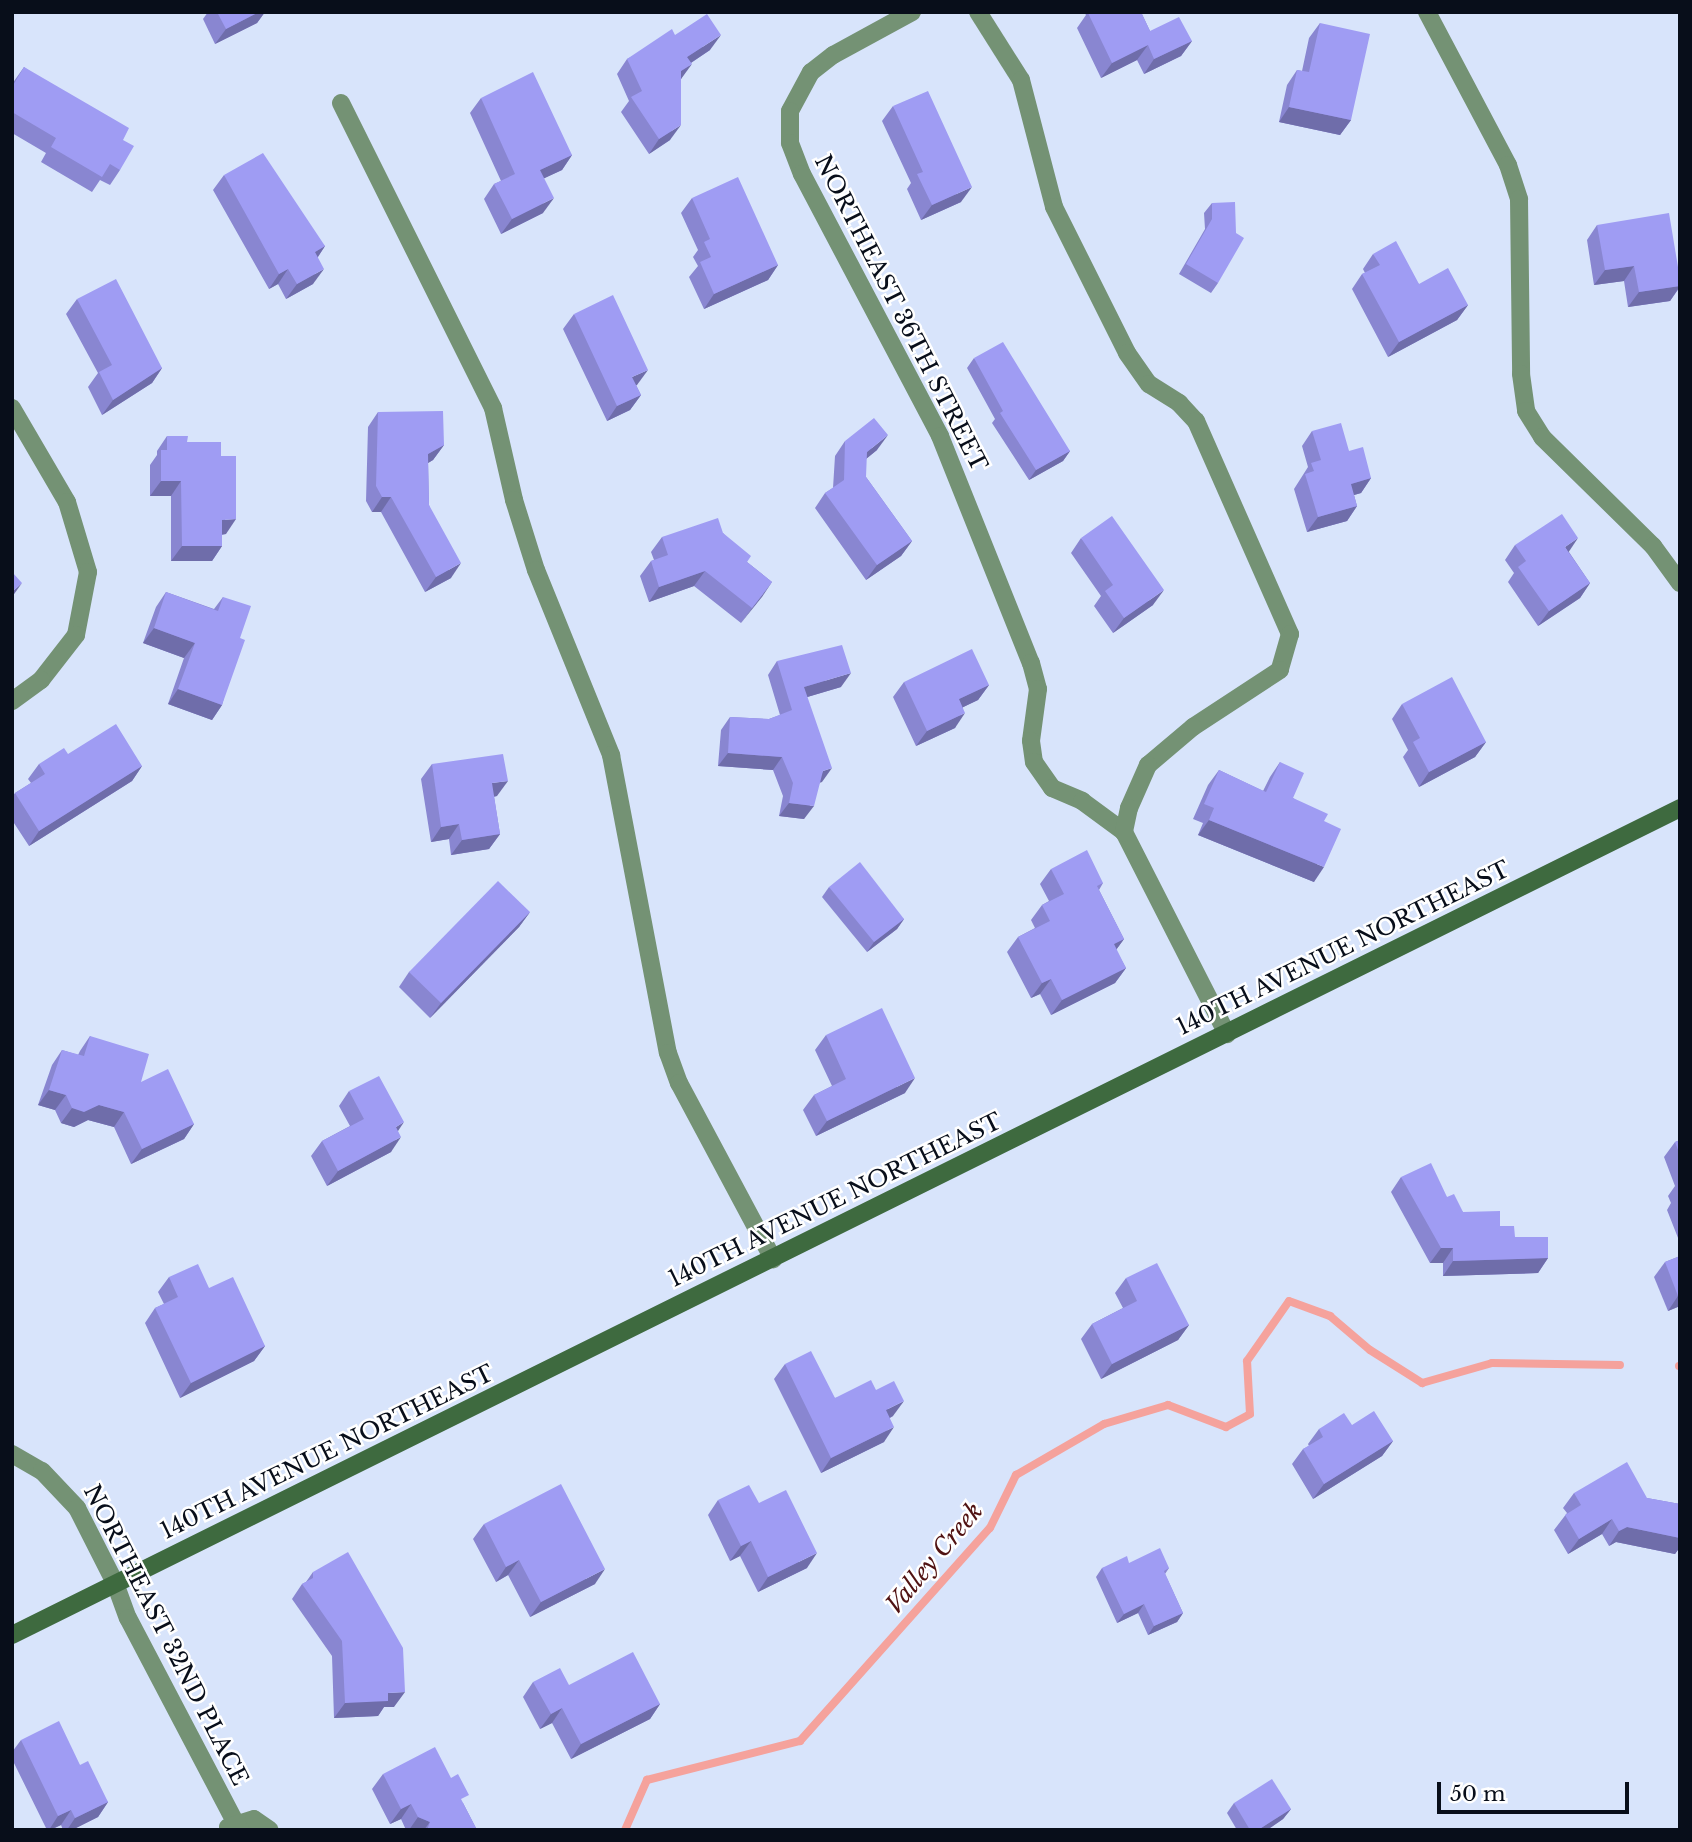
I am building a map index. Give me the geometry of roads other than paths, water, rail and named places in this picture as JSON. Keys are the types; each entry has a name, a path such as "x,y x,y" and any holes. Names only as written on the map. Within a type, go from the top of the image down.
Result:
{"street":[{"name":"NORTHEAST 36TH STREET","path":"912,12 833,55 811,72 790,111 790,143 940,436 1026,650 1038,689 1031,741 1034,762 1052,788 1082,801 1124,832 1227,1034"},
{"path":"978,12 1021,80 1054,207 1127,354 1149,384 1180,403 1196,421 1290,634 1280,670 1193,727 1148,765 1129,808 1124,832"},
{"path":"1427,12 1508,165 1519,199 1521,374 1526,411 1542,437 1653,546 1680,583"},
{"path":"341,103 493,408 514,500 536,570 611,755 668,1053 679,1083 773,1259"},
{"path":"12,408 67,502 88,572 76,635 41,680 12,701"},
{"name":"140TH AVENUE NORTHEAST","path":"12,1635 1680,808"},
{"name":"NORTHEAST 32ND PLACE","path":"12,1454 64,1489 115,1583 128,1618 230,1826 254,1819 270,1830"}],"waterway":[{"name":"Valley Creek","path":"625,1830 647,1780 800,1741 990,1528 1016,1475 1104,1424 1168,1405 1226,1427 1250,1414 1247,1361 1289,1301 1330,1316 1370,1350 1422,1383 1492,1363 1620,1365"}]}
